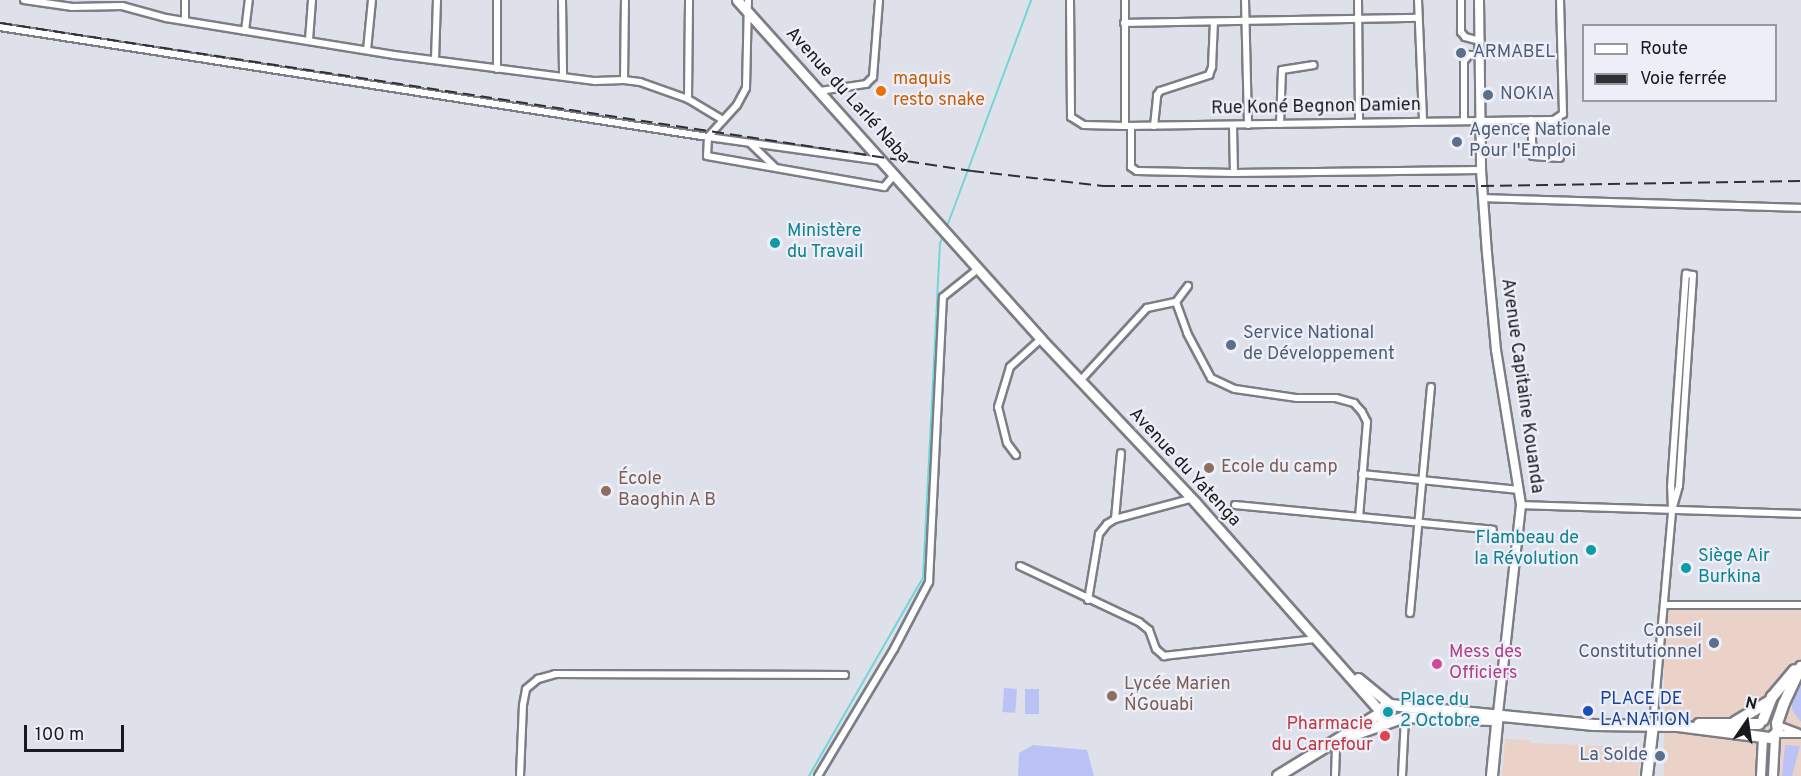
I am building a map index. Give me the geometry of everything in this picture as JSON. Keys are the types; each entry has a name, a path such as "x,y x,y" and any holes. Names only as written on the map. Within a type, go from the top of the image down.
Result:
{"highway":[{"path":"1762,729 1770,701 1783,682 1801,667"},
{"path":"1777,729 1790,687 1801,667"},
{"path":"1734,723 1770,701"},
{"path":"1390,717 1385,706 1497,717"},
{"path":"1390,717 1398,714 1393,706"},
{"path":"1278,776 1337,741 1365,720 1390,717 1497,717 1594,725 1777,729"},
{"name":"Avenue Capitaine Kouanda","path":"1492,776 1497,717"},
{"path":"1762,729 1770,718 1777,729"},
{"path":"1678,726 1734,723 1762,729"},
{"path":"1647,776 1653,725"}],"main road":[{"name":"Avenue du Larlé Naba","path":"736,0 932,214 950,238"},
{"name":"Avenue du Yatenga","path":"950,238 1390,717"},
{"name":"Avenue du Yatenga","path":"1344,668 1393,706"}],"street":[{"path":"24,0 62,6 121,3 185,21 367,50 595,81 624,80 658,87 688,99 723,120"},
{"path":"184,0 185,21"},
{"path":"245,31 249,0"},
{"path":"309,40 312,0"},
{"path":"367,50 372,0"},
{"path":"435,60 437,0"},
{"path":"497,0 497,69"},
{"path":"562,0 563,76"},
{"path":"624,80 625,0"},
{"path":"688,99 689,0"},
{"path":"748,0 746,88 737,105 708,137 707,156 884,187 896,174"},
{"path":"820,91 866,84 873,77 879,0"},
{"name":"Rue Koné Begnon Damien","path":"1070,0 1071,117 1084,125 1128,126 1554,120 1563,114 1560,0"},
{"path":"1125,0 1128,126 1131,166 1134,170 1234,173 1481,170"},
{"path":"1245,0 1248,125"},
{"path":"1358,0 1359,122"},
{"path":"1418,0 1423,121"},
{"path":"1461,0 1461,32 1468,39 1480,41"},
{"name":"Avenue Capitaine Kouanda","path":"1479,0 1483,198 1496,350 1521,506 1497,717"},
{"path":"1124,23 1418,18"},
{"path":"1154,126 1157,94 1160,91 1209,75 1212,67 1214,22"},
{"path":"0,27 708,137 884,162"},
{"path":"1464,121 1464,61 1469,55 1480,55"},
{"path":"1280,124 1282,70 1314,65"},
{"path":"1531,120 1533,156 1560,158"},
{"path":"1233,126 1234,173"},
{"path":"750,143 775,167"},
{"path":"1483,198 1801,208"},
{"path":"818,776 894,649 929,582 943,297 978,269"},
{"path":"1653,725 1672,510 1671,487 1686,274 1693,274 1679,486 1672,510"},
{"path":"1080,381 1147,308 1176,302 1188,286"},
{"path":"1176,302 1187,333 1210,378 1235,389 1354,403 1366,422 1359,517"},
{"path":"1016,455 1007,442 999,407 1010,367 1041,339"},
{"path":"1410,613 1431,387"},
{"path":"1115,519 1121,453"},
{"path":"1362,474 1519,490"},
{"path":"1088,600 1099,534 1115,519 1190,499"},
{"path":"1235,505 1493,530"},
{"path":"1521,506 1801,514"},
{"path":"1020,566 1144,626 1149,630 1156,649 1164,656 1318,639"},
{"path":"1664,605 1801,605"},
{"path":"520,776 523,705 526,689 538,679 555,674 845,675"},
{"path":"1390,717 1402,776"},
{"path":"1761,776 1762,729"},
{"path":"1773,776 1777,729 1800,734"},
{"path":"1335,776 1337,741"}],"shaded area":[{"path":"1664,605 1801,605 1801,776 1664,776"},
{"path":"1801,684 1801,722 1792,710 1792,701"},
{"path":"1004,688 1017,689 1015,713 1002,712"},
{"path":"1025,689 1039,689 1039,714 1025,714"},
{"path":"1505,739 1530,740 1530,743 1636,747 1641,751 1638,776 1502,776"},
{"path":"1033,745 1087,750 1094,776 1018,776 1019,753"},
{"path":"1785,745 1800,746 1792,776 1782,776"}],"waterway":[{"path":"946,229 1031,0"},
{"path":"809,776 923,578 940,243 944,234"}],"railway":[{"path":"0,23 972,171 1103,186 1482,186 1801,181"}],"place":[{"name":"ARMABEL","path":"1461,53"},
{"name":"maquis resto snake","path":"881,91"},
{"name":"NOKIA","path":"1488,95"},
{"name":"Agence Nationale Pour l'Emploi","path":"1457,142"},
{"name":"Ministère du Travail","path":"775,243"},
{"name":"Service National de Développement","path":"1231,345"},
{"name":"Ecole du camp","path":"1209,468"},
{"name":"École Baoghin A B","path":"606,491"},
{"name":"Flambeau de la Révolution","path":"1591,550"},
{"name":"Siège Air Burkina","path":"1686,568"},
{"name":"Conseil Constitutionnel","path":"1714,643"},
{"name":"Mess des Officiers","path":"1437,664"},
{"name":"Lycée Marien N´Gouabi","path":"1112,696"},
{"name":"PLACE DE LA NATION","path":"1588,711"},
{"name":"Place du 2 Octobre","path":"1388,712"},
{"name":"Pharmacie du Carrefour","path":"1385,736"},
{"name":"La Solde","path":"1660,756"}]}
